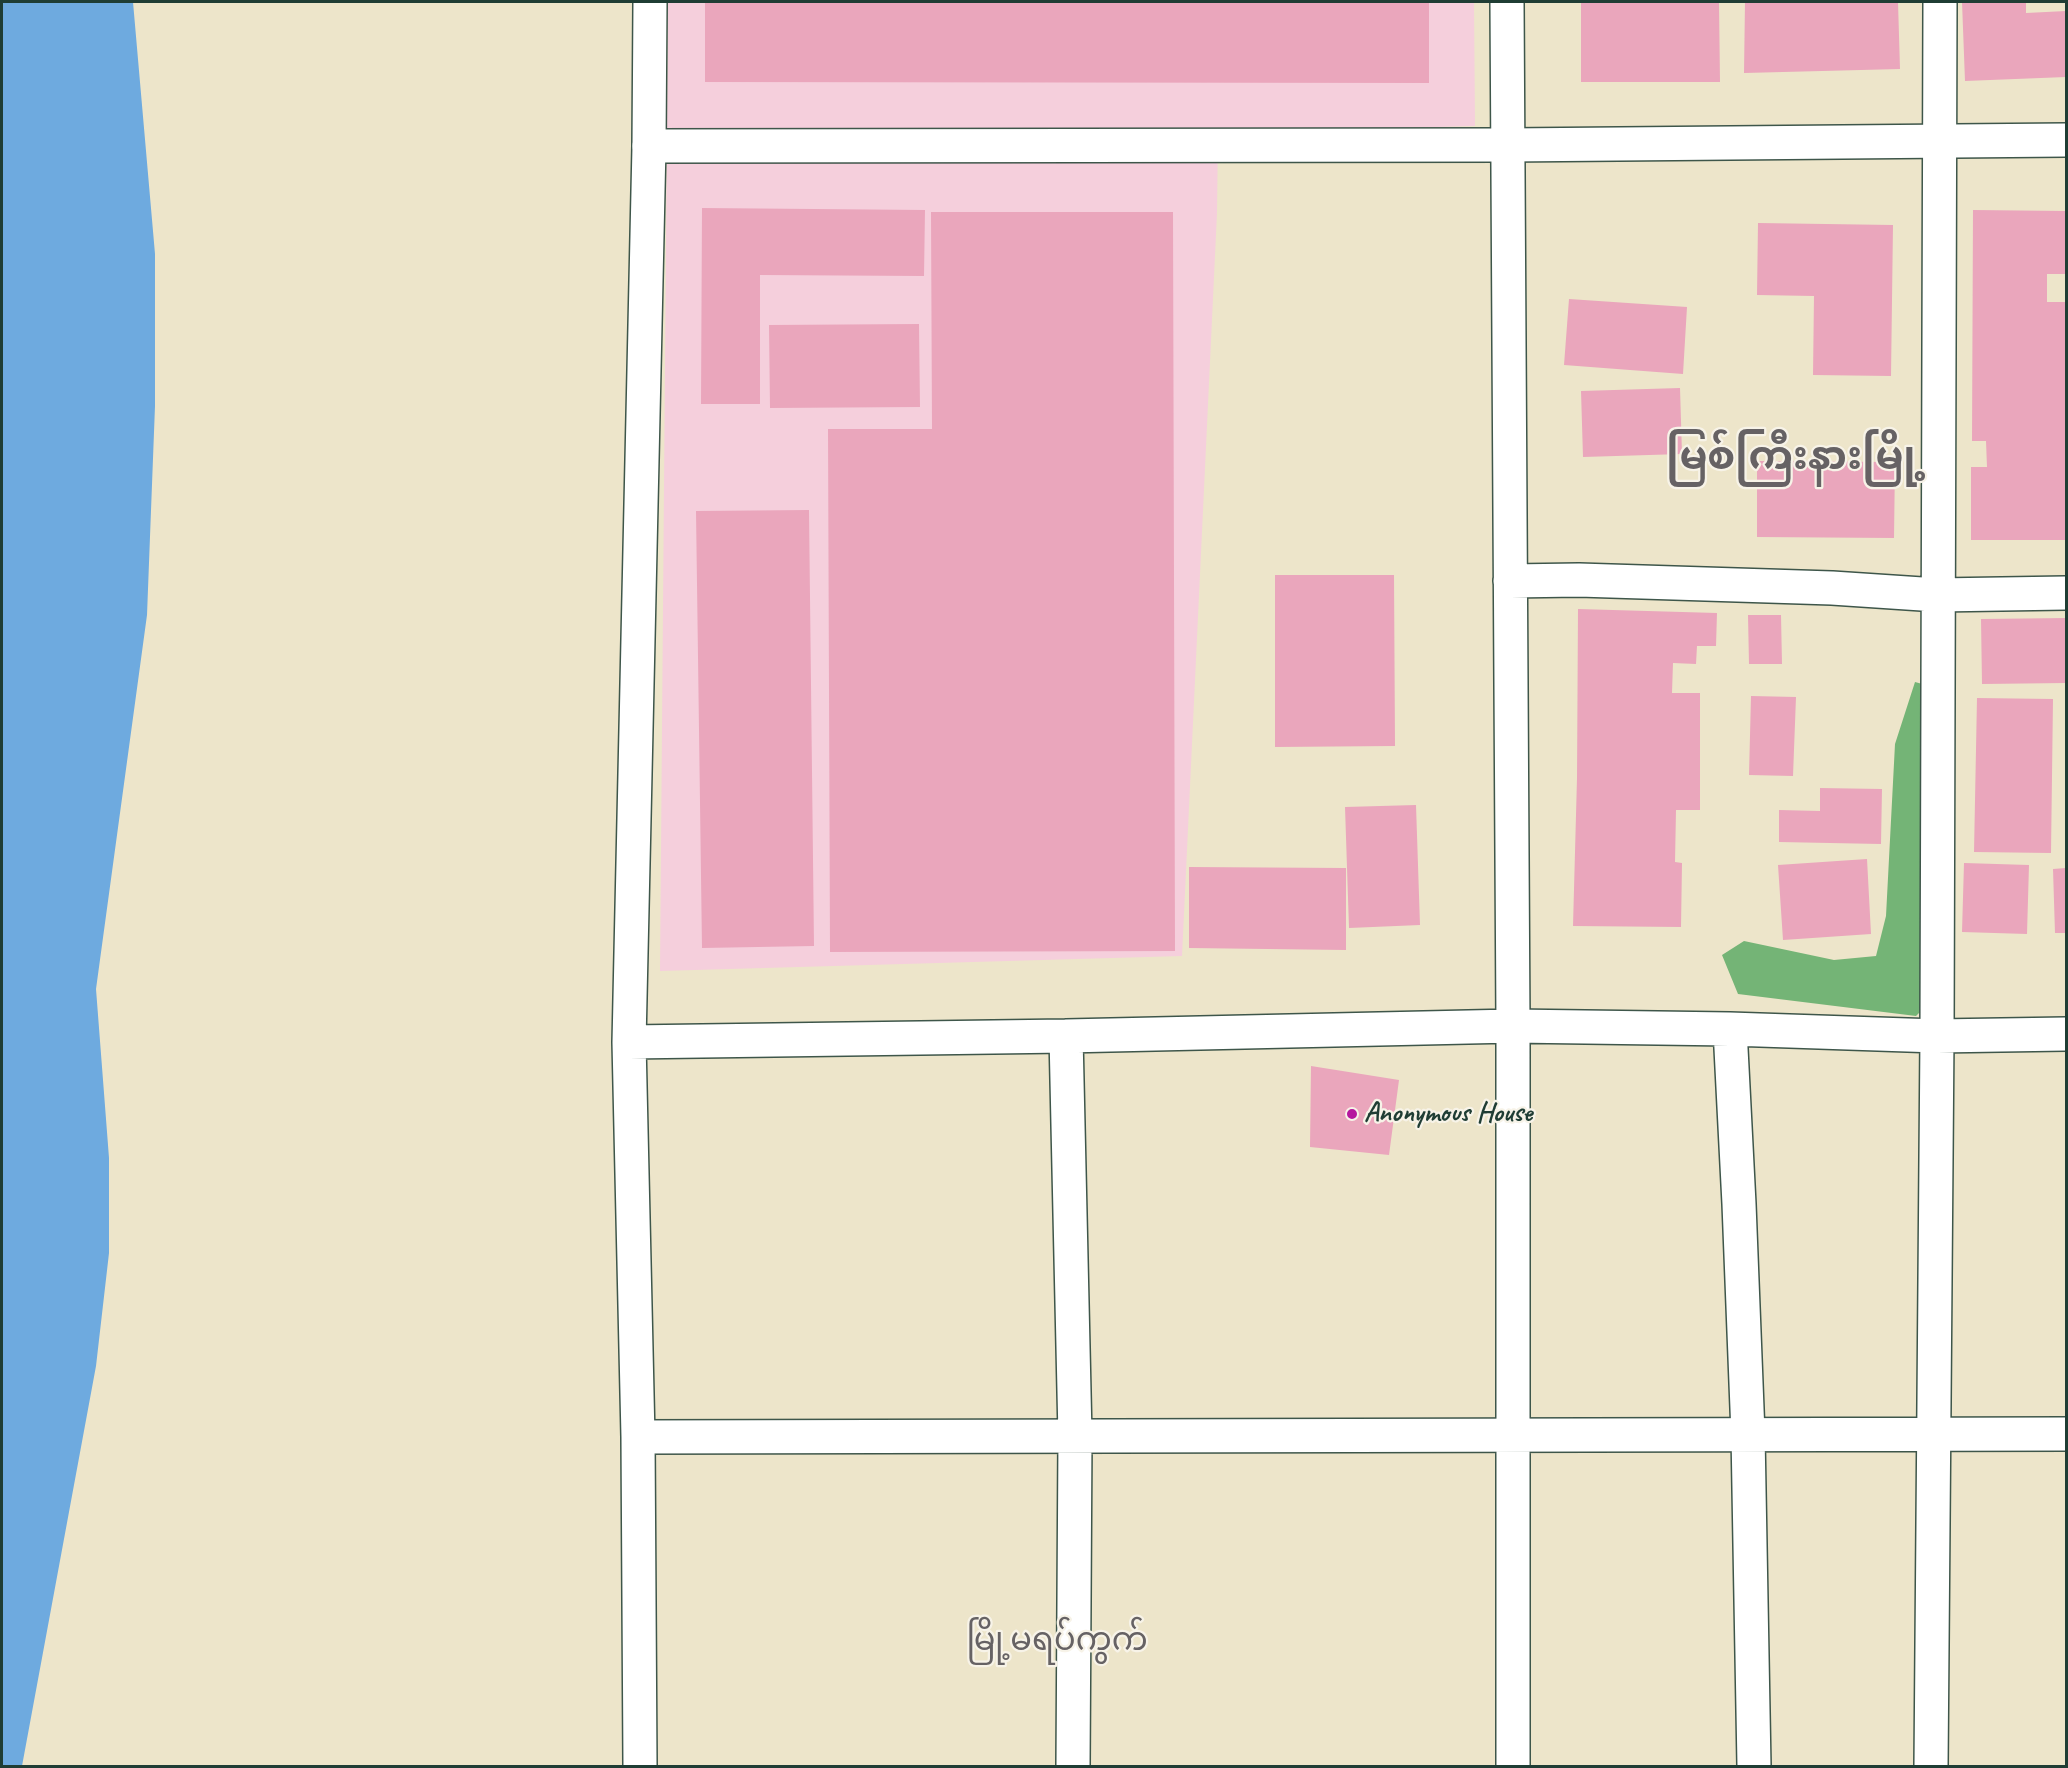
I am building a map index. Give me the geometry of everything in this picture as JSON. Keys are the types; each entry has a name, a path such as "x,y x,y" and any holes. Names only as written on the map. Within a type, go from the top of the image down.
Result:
{"street":[{"path":"640,1767 638,1437 629,1042 649,146 650,2"},
{"path":"1507,2 1513,1026 1513,1767"},
{"path":"1931,1767 1940,2"},
{"path":"649,146 1507,145 2067,140"},
{"path":"1510,581 1579,580 1832,588 1937,595 2067,593"},
{"path":"629,1042 1066,1036 1513,1026 1730,1029 1936,1036 2067,1034"},
{"path":"1730,1029 1748,1434 1754,1767"},
{"path":"1066,1036 1075,1436 1073,1767"},
{"path":"638,1437 2067,1434"}],"shaded area":[{"path":"668,2 1474,2 1475,126 1218,133 1217,213 1182,956 660,971"}],"green space":[{"path":"1915,682 1952,692 1952,980 1916,1016 1738,994 1722,955 1744,941 1834,960 1876,956 1886,916 1895,744"}],"water":[{"path":"2,2 133,2 155,254 155,406 147,615 96,989 109,1158 109,1253 96,1366 22,1766 2,1766"}],"building":[{"path":"705,2 1429,2 1429,83 705,82"},
{"path":"1581,2 1719,2 1720,82 1581,82"},
{"path":"1745,2 1898,2 1900,69 1744,73"},
{"path":"1962,2 2026,2 2026,13 2066,11 2066,77 1965,81"},
{"path":"702,208 925,210 924,276 760,275 760,404 701,404"},
{"path":"1973,210 2066,211 2066,274 2047,274 2047,302 2066,302 2066,540 1971,540 1971,467 1987,467 1986,441 1972,441"},
{"path":"931,212 1173,212 1175,951 830,952 828,429 932,429"},
{"path":"1758,223 1893,225 1891,376 1813,375 1814,296 1757,295"},
{"path":"1569,299 1687,307 1683,374 1564,365"},
{"path":"919,324 920,407 770,408 769,325"},
{"path":"1680,388 1682,454 1583,457 1581,391"},
{"path":"1757,461 1895,462 1894,538 1757,537"},
{"path":"809,510 814,946 702,948 696,511"},
{"path":"1275,575 1394,575 1395,746 1275,747"},
{"path":"1578,609 1717,613 1716,646 1697,646 1696,664 1673,663 1672,693 1700,693 1700,810 1676,810 1675,862 1682,863 1681,927 1573,926"},
{"path":"1748,615 1781,615 1782,664 1749,664"},
{"path":"2066,618 2066,683 1982,684 1981,619"},
{"path":"1751,696 1796,697 1793,776 1749,775"},
{"path":"1977,698 2053,699 2051,853 1974,852"},
{"path":"1820,788 1882,789 1881,844 1779,842 1779,810 1820,811"},
{"path":"1416,805 1420,925 1349,928 1345,807"},
{"path":"1867,859 1871,934 1783,940 1778,865"},
{"path":"1964,863 2029,865 2027,934 1962,932"},
{"path":"1189,867 1346,868 1346,950 1189,948"},
{"path":"2066,868 2066,933 2055,933 2053,869"},
{"name":"Anonymous House","path":"1311,1066 1399,1080 1389,1155 1310,1147"}],"place":[{"name":"Anonymous House","path":"1352,1114"}],"district":[{"name":"မြစ်ကြီးနားမြို့","path":"1796,459"},
{"name":"မြို့မရပ်ကွက်","path":"1057,1642"}]}
